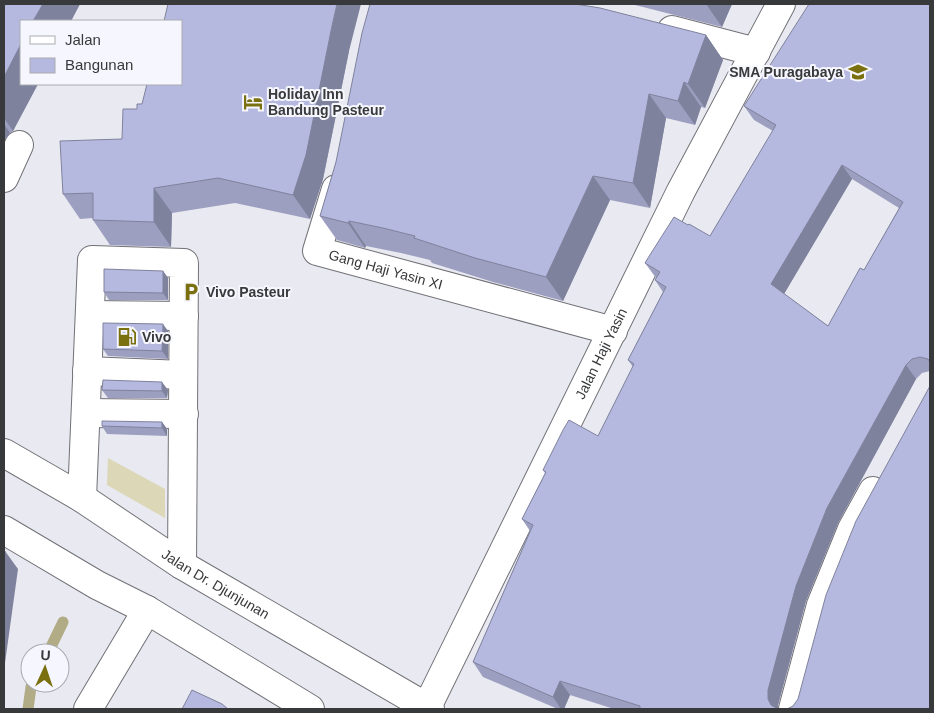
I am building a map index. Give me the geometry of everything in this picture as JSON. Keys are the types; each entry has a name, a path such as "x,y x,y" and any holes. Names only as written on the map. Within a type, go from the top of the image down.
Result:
{"main road":[{"name":"Jalan Haji Yasin","path":"429,708 682,191 781,4"},
{"path":"648,24 756,52"},
{"path":"4,178 19,145"},
{"name":"Gang Haji Yasin XI","path":"341,165 338,183 317,251 613,331"},
{"path":"82,498 92,260 184,263 182,565"},
{"path":"90,315 184,316"},
{"path":"88,371 183,374"},
{"path":"86,413 184,414"},
{"name":"Jalan Dr. Djunjunan","path":"4,453 82,498 182,565 429,708"},
{"path":"793,709 821,605 852,529 884,470"},
{"path":"4,530 97,585 147,610 310,709"},
{"path":"88,709 147,610"}],"shaded area":[{"path":"108,458 165,489 165,518 107,485"}],"building":[{"path":"4,4 43,4 34,20 20,20 20,46 4,77"},
{"name":"Holiday Inn Bandung Pasteur","path":"168,4 337,4 306,155 293,195 218,178 154,188 154,222 93,220 93,193 63,194 60,141 122,139 123,109 137,109 137,104 142,104 147,85 182,85 182,20 164,20"},
{"path":"370,4 575,4 600,8 706,35 688,84 684,82 678,101 649,94 633,183 593,176 546,277 475,258 414,238 415,236 320,216 336,162 362,33"},
{"path":"809,4 930,4 930,362 928,359 920,357 912,359 906,365 827,508 796,586 768,690 768,699 771,705 778,709 640,709 640,706 560,681 553,697 473,662 533,525 522,519 546,472 543,470 563,430 569,420 598,436 634,364 628,360 666,287 655,280 660,272 645,263 674,217 710,236 776,125 744,106","holes":["842,165 903,202 864,270 860,268 828,326 771,284"]},
{"path":"104,269 163,271 163,293 104,292"},
{"path":"103,323 163,324 162,351 103,349"},
{"path":"103,380 162,382 162,391 102,390"},
{"path":"930,386 930,709 787,709 793,706 798,699 826,595 856,521"},
{"path":"102,421 162,422 162,428 102,426"},
{"path":"192,690 222,704 228,709 182,709"}],"waterway":[{"path":"53,643 63,622"},
{"path":"28,709 30,693"}],"place":[{"name":"SMA Puragabaya","path":"858,72"},
{"name":"Holiday Inn Bandung Pasteur","path":"253,102"},
{"name":"Vivo Pasteur","path":"191,292"},
{"name":"Vivo","path":"127,337"}]}
